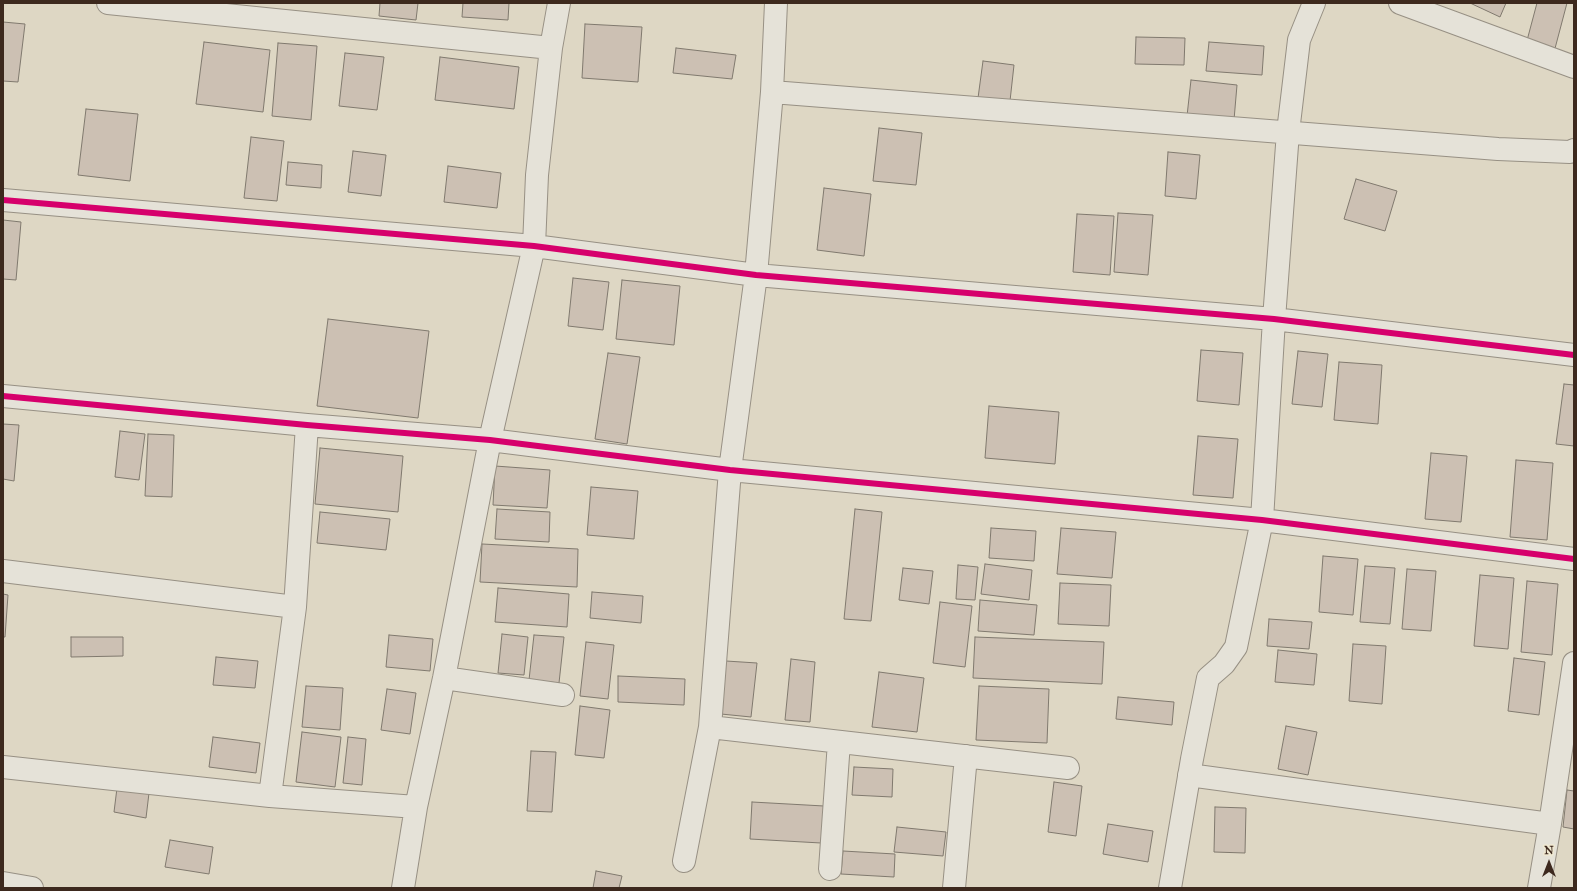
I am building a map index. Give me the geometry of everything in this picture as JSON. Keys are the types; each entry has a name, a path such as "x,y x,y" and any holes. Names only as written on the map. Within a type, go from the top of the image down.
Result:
{"street":[{"path":"108,3 551,48"},
{"path":"402,888 416,807 444,678 490,440 534,246 537,175 551,48 558,3"},
{"path":"684,861 710,727 730,470 756,275 772,92 776,3"},
{"path":"1170,888 1189,775 1208,678 1224,664 1236,647 1262,520 1274,319 1288,132 1299,40 1314,3"},
{"path":"1400,3 1448,12 1574,67"},
{"path":"772,92 1498,149 1570,152 1574,150"},
{"path":"3,200 534,246 756,275 1274,319 1574,355"},
{"path":"3,396 307,426 490,440 730,470 1262,520 1574,559"},
{"path":"270,796 295,607 307,426"},
{"path":"3,571 295,607"},
{"path":"1539,888 1570,720 1574,663"},
{"path":"444,678 563,695"},
{"path":"710,727 1068,768"},
{"path":"830,869 839,742"},
{"path":"954,888 966,756"},
{"path":"3,767 270,796 416,807"},
{"path":"1189,775 1550,824"},
{"path":"3,883 32,888"}],"building":[{"path":"380,3 418,3 416,20 379,16"},
{"path":"463,3 509,3 508,20 462,17"},
{"path":"1470,3 1506,3 1500,17"},
{"path":"1537,3 1567,3 1553,56 1525,48"},
{"path":"3,22 25,24 18,82 3,81"},
{"path":"585,24 642,27 638,82 582,78"},
{"path":"1136,37 1185,38 1184,65 1135,64"},
{"path":"204,42 270,50 263,112 196,104"},
{"path":"1209,42 1264,46 1262,75 1206,71"},
{"path":"278,43 317,46 311,120 272,116"},
{"path":"676,48 736,55 732,79 673,73"},
{"path":"345,53 384,57 377,110 339,106"},
{"path":"440,57 519,67 514,109 435,100"},
{"path":"983,61 1014,65 1010,101 978,98"},
{"path":"1191,80 1237,85 1234,120 1187,116"},
{"path":"86,109 138,114 130,181 78,175"},
{"path":"879,128 922,133 916,185 873,181"},
{"path":"251,137 284,141 277,201 244,198"},
{"path":"353,151 386,155 381,196 348,192"},
{"path":"1168,152 1200,155 1196,199 1165,196"},
{"path":"288,162 322,165 321,188 286,185"},
{"path":"448,166 501,173 497,208 444,202"},
{"path":"1356,179 1397,191 1385,231 1344,219"},
{"path":"824,188 871,194 864,256 817,250"},
{"path":"1118,213 1153,215 1148,275 1114,272"},
{"path":"1077,214 1114,216 1110,275 1073,272"},
{"path":"3,220 21,222 16,280 3,279"},
{"path":"573,278 609,282 603,330 568,326"},
{"path":"622,280 680,286 674,345 616,339"},
{"path":"328,319 429,331 418,418 317,406"},
{"path":"1201,350 1243,353 1239,405 1197,401"},
{"path":"1298,351 1328,354 1322,407 1292,404"},
{"path":"608,353 640,357 627,444 595,439"},
{"path":"1339,362 1382,365 1378,424 1334,420"},
{"path":"1564,384 1574,385 1574,446 1556,444"},
{"path":"989,406 1059,412 1055,464 985,458"},
{"path":"3,424 19,425 14,481 3,479"},
{"path":"120,431 145,434 139,480 115,477"},
{"path":"148,434 174,435 172,497 145,496"},
{"path":"1198,436 1238,439 1233,498 1193,495"},
{"path":"320,448 403,456 398,512 315,504"},
{"path":"1431,453 1467,456 1461,522 1425,519"},
{"path":"1516,460 1553,463 1547,540 1510,537"},
{"path":"495,466 550,470 547,508 493,505"},
{"path":"591,487 638,491 634,539 587,535"},
{"path":"497,509 550,512 549,542 495,539"},
{"path":"855,509 882,512 871,621 844,619"},
{"path":"320,512 390,519 386,550 317,543"},
{"path":"991,528 1036,531 1034,561 989,558"},
{"path":"1061,528 1116,532 1112,578 1057,574"},
{"path":"482,544 578,549 577,587 480,582"},
{"path":"1323,556 1358,559 1353,615 1319,612"},
{"path":"985,564 1032,570 1029,600 981,594"},
{"path":"958,565 978,567 975,600 956,599"},
{"path":"1365,566 1395,568 1390,624 1360,622"},
{"path":"903,568 933,571 929,604 899,600"},
{"path":"1407,569 1436,571 1431,631 1402,629"},
{"path":"1480,575 1514,578 1508,649 1474,646"},
{"path":"1527,581 1558,584 1552,655 1521,652"},
{"path":"1060,583 1111,585 1109,626 1058,624"},
{"path":"498,588 569,594 567,627 495,622"},
{"path":"592,592 643,596 641,623 590,618"},
{"path":"3,594 8,595 5,637 3,637"},
{"path":"980,600 1037,605 1034,635 978,631"},
{"path":"940,602 972,606 965,667 933,663"},
{"path":"1269,619 1312,622 1309,649 1267,646"},
{"path":"502,634 528,637 524,675 498,673"},
{"path":"389,635 433,639 430,671 386,667"},
{"path":"534,635 564,637 559,683 529,680"},
{"path":"71,637 123,637 123,656 71,657"},
{"path":"975,637 1104,642 1102,684 973,678"},
{"path":"586,642 614,645 608,699 580,696"},
{"path":"1353,644 1386,646 1382,704 1349,701"},
{"path":"1278,650 1317,654 1314,685 1275,682"},
{"path":"216,657 258,661 255,688 213,685"},
{"path":"1514,658 1545,662 1539,715 1508,711"},
{"path":"791,659 815,662 810,722 785,720"},
{"path":"726,661 757,663 751,717 721,714"},
{"path":"879,672 924,678 917,732 872,727"},
{"path":"618,676 685,679 684,705 618,702"},
{"path":"306,686 343,688 340,730 302,727"},
{"path":"979,686 1049,689 1047,743 976,740"},
{"path":"387,689 416,693 410,734 381,730"},
{"path":"1118,697 1174,702 1172,725 1116,719"},
{"path":"580,706 610,710 604,758 575,755"},
{"path":"1286,726 1317,732 1308,775 1278,769"},
{"path":"302,732 341,737 335,787 296,782"},
{"path":"213,737 260,743 256,773 209,767"},
{"path":"348,737 366,739 362,785 343,783"},
{"path":"531,751 556,752 552,812 527,811"},
{"path":"854,767 893,769 892,797 852,795"},
{"path":"1054,782 1082,786 1076,836 1048,832"},
{"path":"117,788 149,793 146,818 114,812"},
{"path":"1567,790 1574,791 1574,829 1563,827"},
{"path":"752,802 824,806 821,843 750,839"},
{"path":"1215,807 1246,808 1245,853 1214,852"},
{"path":"1108,824 1153,831 1148,862 1103,854"},
{"path":"897,827 946,832 943,856 894,852"},
{"path":"170,840 213,847 209,874 165,867"},
{"path":"843,851 895,854 894,877 841,874"},
{"path":"596,871 622,876 619,888 593,888"}],"cycle path":[{"path":"3,200 534,246 756,275 1274,319 1574,355"},
{"path":"3,396 307,425 490,440 730,470 1262,520 1574,559"}]}
